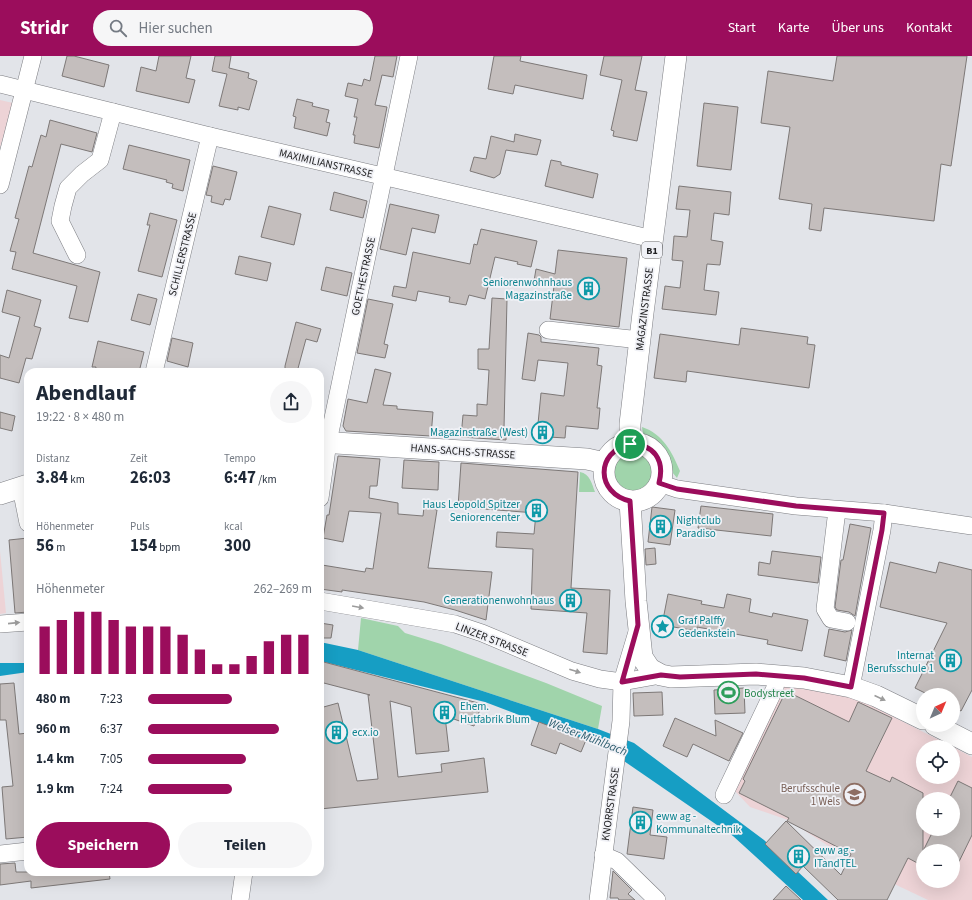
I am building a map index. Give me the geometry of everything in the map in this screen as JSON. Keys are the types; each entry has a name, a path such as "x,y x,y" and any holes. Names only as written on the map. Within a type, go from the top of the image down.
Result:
{"main road":[{"name":"MAGAZINSTRASSE","path":"630,444 630,424 676,56"},
{"name":"HANS-SACHS-STRASSE","path":"324,442 588,459 606,463"},
{"path":"630,444 645,446 657,457 661,470 659,483 655,491 648,497 630,501 623,499 610,490 604,473 609,456 622,446 630,444"},
{"path":"0,494 24,487"},
{"path":"630,501 638,625 642,657 650,669 661,675"},
{"name":"LINZER STRASSE","path":"661,675 680,677 756,674 804,678 851,687 876,696 916,716"},
{"path":"949,732 972,744"}],"street":[{"path":"0,184 33,56"},
{"name":"GOETHESTRASSE","path":"324,442 384,177 409,56"},
{"name":"MAXIMILIANSTRASSE","path":"0,84 210,136 653,239"},
{"path":"77,256 60,221 63,206 68,188 82,174 100,160 113,112"},
{"name":"SCHILLERSTRASSE","path":"155,368 210,136"},
{"path":"548,330 640,340"},
{"path":"659,483 677,489 837,510 884,513 972,526"},
{"path":"837,510 825,609 831,619 847,622"},
{"path":"851,687 882,530 884,513"},
{"name":"LINZER STRASSE","path":"324,602 455,624 482,633 572,671 600,679 622,682 661,675"},
{"path":"0,624 24,622"},
{"path":"622,682 638,625"},
{"path":"724,795 775,688 777,676"},
{"name":"KNORRSTRASSE","path":"598,900 616,762 622,682"},
{"path":"0,854 24,851"},
{"name":"KNORRSTRASSE","path":"603,855 617,861 657,900"},
{"path":"240,900 243,876"}],"shaded area":[{"path":"0,100 13,103 0,148"},
{"path":"0,551 6,613 0,614"},
{"name":"Berufsschule 1 Wels","path":"779,686 808,688 856,698 916,728 916,732 923,732 939,740 916,740 916,784 960,784 960,751 972,757 972,900 928,900 869,872 788,820 750,807 733,789"}],"green space":[{"path":"642,427 656,434 666,444 680,471 677,478 667,465 661,451 645,437"},
{"path":"633,452 647,458 653,472 647,486 633,492 619,486 613,472 619,458"},
{"path":"580,472 588,477 595,492 579,492"},
{"path":"361,618 398,626 405,633 441,644 546,683 602,706 598,729 358,650"}],"water":[{"name":"Welser Mühlbach","path":"324,643 358,650 598,729 634,743 764,840 828,900 803,900 733,836 605,748 485,702 324,662"},
{"path":"0,663 24,663 24,673 0,676"}],"building":[{"path":"67,56 74,56 109,65 104,87 62,76"},
{"path":"159,56 191,56 186,78 195,80 189,103 136,91 141,67 156,71"},
{"path":"215,56 231,56 229,68 249,73 248,78 257,81 249,110 238,107 238,110 219,106 227,74 212,71"},
{"path":"375,56 397,56 393,77 382,75 375,105 387,107 379,148 354,143 355,135 353,135 357,117 354,117 358,99 345,96 348,83 362,86 364,79 370,81"},
{"path":"494,56 521,56 520,61 587,75 583,99 515,85 513,94 488,89"},
{"path":"604,56 642,56 635,90 647,92 637,141 613,136 614,131 611,130 622,80 600,75"},
{"path":"837,56 967,56 951,166 941,164 934,221 824,208 821,231 809,229 812,204 779,199 790,127 761,123 768,71 833,81"},
{"path":"297,99 313,103 312,106 329,110 326,122 330,123 327,136 294,128 296,117 293,116"},
{"path":"704,103 738,107 731,170 697,166"},
{"path":"50,120 97,133 92,152 61,144 33,253 100,272 88,322 69,318 77,286 12,269 16,252 10,251 19,219 15,218 29,166 32,167 41,135 46,137"},
{"path":"515,134 541,140 537,155 506,150 500,174 494,178 470,171 474,157 486,159 491,136 514,142"},
{"path":"129,145 190,160 183,191 172,188 173,184 166,182 167,180 123,169"},
{"path":"551,160 561,162 561,165 598,174 593,198 545,186"},
{"path":"213,166 237,172 230,200 225,199 223,205 211,202 212,196 206,195"},
{"path":"679,186 731,192 729,215 714,213 711,240 723,242 720,265 707,264 704,290 719,292 716,315 662,309 665,286 680,288 683,261 672,260 674,236 687,237 690,210 676,209"},
{"path":"334,192 367,201 363,218 330,210"},
{"path":"390,204 439,215 435,233 412,228 406,255 380,249"},
{"path":"269,206 301,214 294,245 261,237"},
{"path":"150,213 177,220 162,277 138,271 150,225 147,225"},
{"path":"481,229 537,241 531,267 517,264 518,262 495,257 485,299 469,295 466,305 449,302 450,297 418,291 416,301 392,296 394,286 406,288 413,252 470,264 474,244 477,245"},
{"name":"Seniorenwohnhaus Magazinstraße","path":"558,250 627,258 619,327 550,319 554,286 534,281 536,269 555,274"},
{"path":"239,256 271,263 267,281 235,274"},
{"path":"326,267 352,273 347,296 321,290"},
{"path":"7,290 41,300 34,326 41,328 32,359 26,358 19,383 0,378 0,355 9,358 20,317 2,312"},
{"path":"138,294 157,299 150,325 131,320"},
{"path":"492,298 507,299 504,428 506,428 506,440 461,437 463,415 477,416 477,404 487,405 489,370 478,369 478,349 489,349"},
{"path":"368,299 393,304 384,344 388,345 385,358 357,353"},
{"path":"296,322 321,329 317,342 306,339 298,368 285,368"},
{"path":"741,328 808,337 807,344 815,345 809,388 687,371 686,382 654,378 660,334 739,345"},
{"path":"528,333 539,335 541,337 541,342 599,348 597,365 602,366 597,408 600,408 598,429 566,426 565,438 549,437 549,435 537,434 541,393 564,396 568,363 538,360 535,381 522,379"},
{"path":"172,338 193,343 188,367 167,361"},
{"path":"98,341 144,352 140,368 92,367"},
{"path":"375,369 391,373 383,405 397,406 397,409 433,412 431,436 346,431 343,426 348,399 367,403"},
{"path":"0,412 15,416 12,431 0,428"},
{"path":"338,456 380,459 377,486 370,486 369,498 398,503 398,514 423,516 424,507 437,510 428,568 492,572 486,620 424,602 342,590 342,592 324,590 324,565 365,572 366,568 373,569 381,513 349,511 343,542 324,538 327,515 329,515"},
{"path":"404,460 439,462 438,490 402,488"},
{"name":"Haus Leopold Spitzer Seniorencenter","path":"461,463 578,472 571,588 610,590 607,654 583,652 587,613 531,609 533,549 496,547 497,532 534,534 536,513 458,507"},
{"path":"701,506 773,514 771,536 698,528"},
{"name":"Nightclub Paradiso","path":"652,507 675,510 670,545 648,542"},
{"path":"850,524 871,528 855,616 849,612 837,610 835,607 841,560 843,560"},
{"path":"24,538 24,612 15,613 9,540"},
{"path":"655,548 656,564 646,565 645,549"},
{"path":"772,551 821,557 818,583 758,575 759,562 770,564"},
{"path":"890,562 936,573 939,562 972,570 972,690 961,711 960,688 915,688 947,623 880,607"},
{"path":"668,594 702,601 701,604 724,608 727,594 751,599 749,612 772,617 773,613 808,620 802,651 767,644 768,640 697,627 697,631 662,625"},
{"path":"324,624 333,625 331,638 324,638"},
{"path":"829,629 845,632 852,630 846,661 824,656"},
{"path":"324,662 482,704 474,726 445,716 449,751 416,754 411,707 390,701 398,777 442,772 441,764 484,758 488,792 324,809 324,707 338,703 357,781 378,779 368,695 370,695 324,683"},
{"path":"14,683 19,734 24,733 24,837 6,839 2,787 13,786 6,720 0,720 0,684"},
{"path":"744,688 745,713 715,714 714,690"},
{"name":"Berufsschule 1 Wels","path":"786,691 849,722 858,702 892,718 866,771 890,782 892,777 921,792 916,792 916,836 923,836 923,844 916,844 916,862 908,858 887,900 838,900 803,866 796,874 765,844 786,821 841,875 851,854 787,821 789,818 739,793 745,781 743,779"},
{"path":"662,692 663,715 634,716 633,693"},
{"path":"675,718 716,736 715,720 743,733 729,761 693,744 687,757 663,746"},
{"path":"539,722 586,740 581,752 560,743 556,754 531,745"},
{"path":"960,782 972,788 972,835 960,860 960,844 926,844 930,836 960,836 960,792 952,792 956,784 960,784"},
{"name":"eww ag - Kommunaltechnik","path":"633,807 653,810 650,835 667,837 664,859 627,854"},
{"path":"15,863 16,872 24,872 24,876 110,876 110,879 31,888 31,881 0,885 0,864"},
{"path":"613,871 632,890 628,894 635,900 619,900 618,898 610,898"},
{"path":"786,886 801,900 773,900"}],"place":[{"name":"Seniorenwohnhaus Magazinstraße","path":"588,288"},
{"name":"Magazinstraße (West)","path":"543,432"},
{"name":"Haus Leopold Spitzer Seniorencenter","path":"536,510"},
{"name":"Nightclub Paradiso","path":"661,526"},
{"name":"Generationenwohnhaus","path":"570,600"},
{"name":"Graf Palffy Gedenkstein","path":"663,626"},
{"name":"Internat Berufsschule 1","path":"950,661"},
{"name":"Bodystreet","path":"729,693"},
{"name":"Ehem. Hutfabrik Blum","path":"445,712"},
{"name":"ecx.io","path":"337,732"},
{"name":"Berufsschule 1 Wels","path":"855,794"},
{"name":"eww ag - Kommunaltechnik","path":"641,822"},
{"name":"eww ag - ITandTEL","path":"799,856"}],"route":[{"path":"630,444 645,446 652,451 657,457 661,466 662,475 659,483 677,489 796,506 884,513 882,530 851,687 804,678 756,674 680,677 661,675 622,682 634,645 638,625 630,501 616,496 610,490 604,473 609,456 622,446 630,444"}]}
